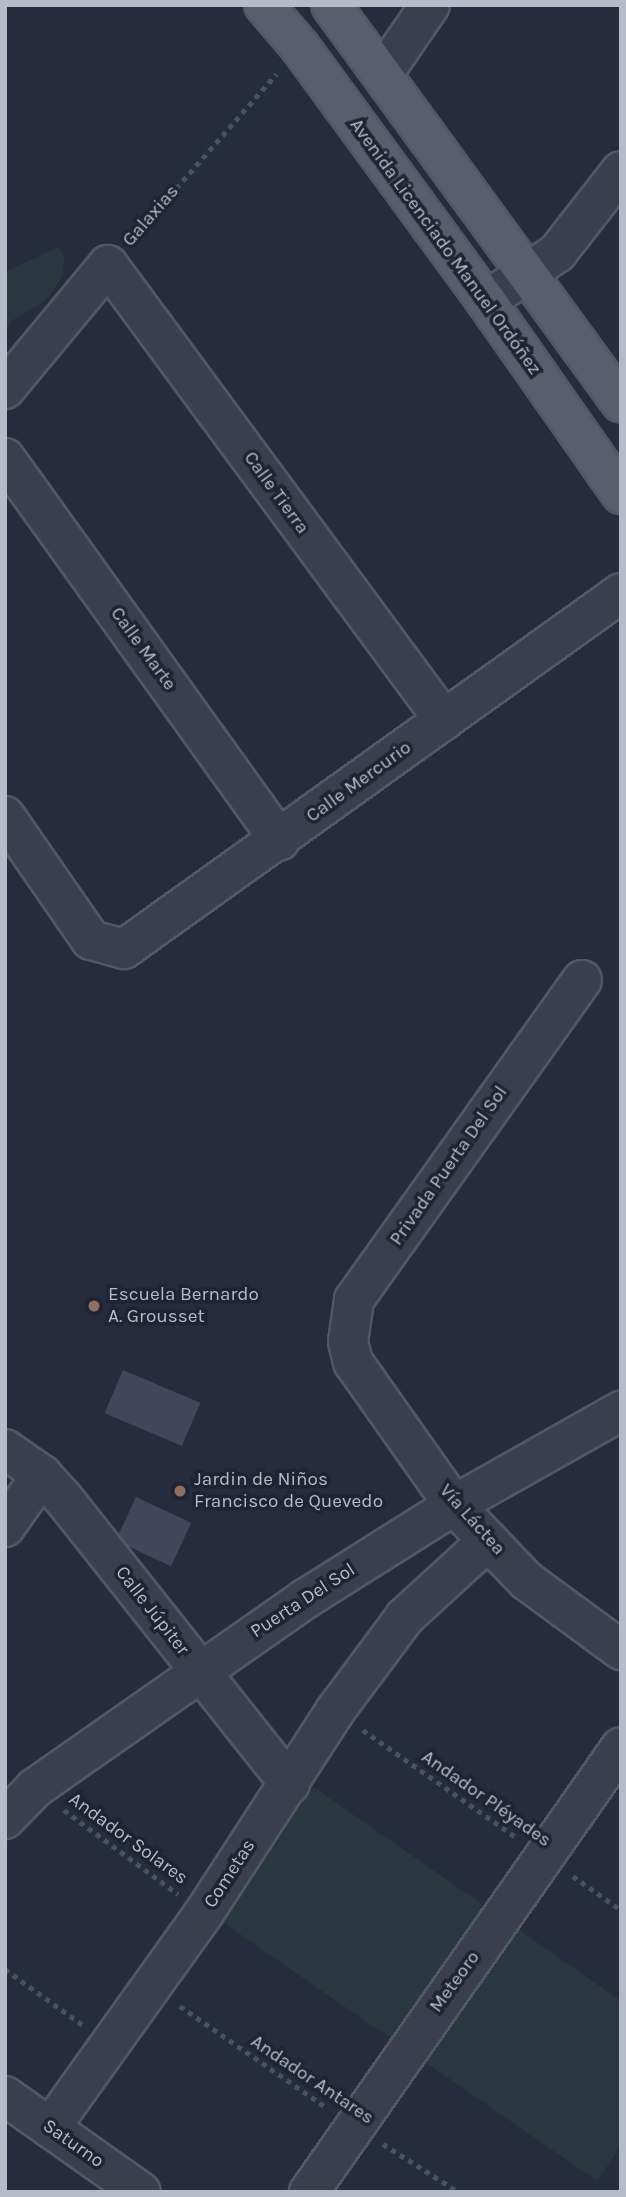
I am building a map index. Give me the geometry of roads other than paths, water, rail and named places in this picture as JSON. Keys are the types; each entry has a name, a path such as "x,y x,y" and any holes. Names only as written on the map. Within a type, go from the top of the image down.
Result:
{"main road":[{"name":"Avenida Licenciado Manuel Ordóñez","path":"264,5 300,47 486,300 621,494"},
{"path":"331,5 384,72 621,402"}],"street":[{"path":"384,72 430,5"},
{"path":"486,300 557,253 580,229 621,171"},
{"name":"Galaxias","path":"5,388 108,265"},
{"name":"Calle Tierra","path":"108,265 444,720"},
{"name":"Calle Marte","path":"5,458 280,840"},
{"name":"Calle Mercurio","path":"16,860 91,940 113,950 138,943 621,593"},
{"path":"5,816 16,860"},
{"name":"Privada Puerta Del Sol","path":"353,1362 348,1342 354,1300 582,980"},
{"name":"Vía Láctea","path":"353,1362 454,1505 527,1581 621,1650"},
{"name":"Puerta Del Sol","path":"5,1819 35,1788 198,1670 454,1505 621,1411"},
{"name":"Calle Júpiter","path":"5,1449 42,1475 290,1783"},
{"path":"5,1527 42,1475"},
{"name":"Cometas","path":"50,2128 204,1913 335,1711 405,1617 488,1541"},
{"name":"Meteoro","path":"309,2192 621,1747"},
{"name":"Saturno","path":"5,2096 50,2128 94,2178 141,2192"}],"place":[{"name":"Escuela Bernardo A. Grousset","path":"94,1306"},
{"name":"Jardin de Niños Francisco de Quevedo","path":"180,1491"}]}
